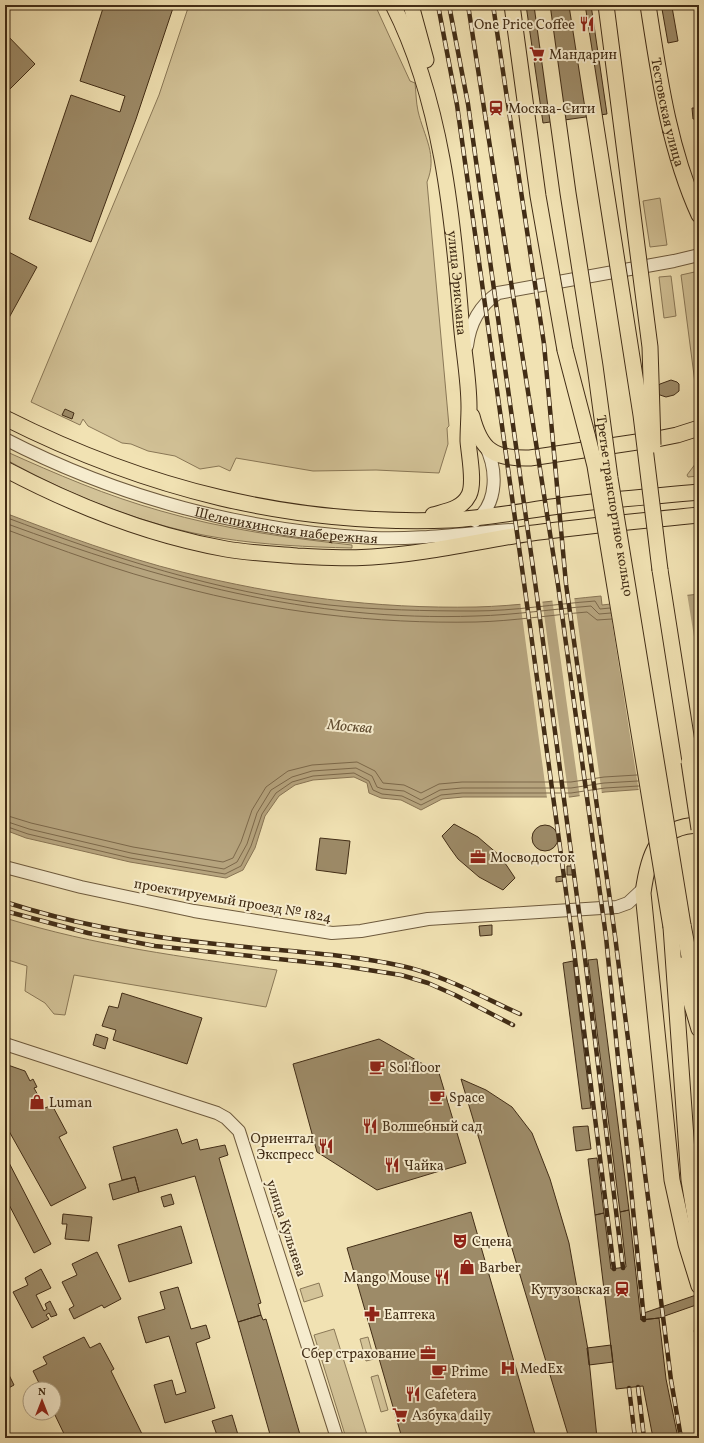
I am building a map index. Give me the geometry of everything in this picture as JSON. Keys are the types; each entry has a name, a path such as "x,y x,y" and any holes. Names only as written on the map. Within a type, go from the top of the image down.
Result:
{"main road":[{"name":"улица Эрисмана","path":"393,5 408,36 419,66 436,130 451,219 469,407 469,456 471,483 470,494 462,504 452,509 403,520"},
{"path":"411,5 429,70 436,130"},
{"name":"Третье транспортное кольцо","path":"512,5 538,196 565,350 595,466 677,926 699,1006"},
{"name":"Третье транспортное кольцо","path":"542,5 568,193 596,366 610,478 677,926"},
{"path":"577,5 641,415 660,570 699,829"},
{"path":"606,5 650,347 654,464 660,570"},
{"name":"Тестовская улица","path":"648,5 670,128 679,161 699,215"},
{"path":"469,407 474,426 484,444 491,451 502,456 530,458 677,436 699,428"},
{"name":"Шелепихинская набережная","path":"5,418 40,435 109,464 155,481 230,500 289,512 347,518 403,520 479,518 574,504 699,492"},
{"path":"5,469 80,506 120,522 184,541 235,550 333,558 373,557 427,551 580,527 699,515"},
{"path":"689,762 699,806"},
{"path":"699,824 680,827 666,834 657,843 645,874 643,889 643,905 672,1180 679,1215 699,1286"},
{"path":"677,926 689,1000 699,1029"},
{"path":"677,926 689,1180 699,1240"}],"street":[{"path":"464,363 468,335 473,320 480,308 498,293 674,261 699,255"},
{"name":"Шелепихинская набережная","path":"5,440 33,454 112,487 167,504 227,519 282,529 374,538 580,527"},
{"path":"449,534 464,529 479,518 491,500 494,487 493,466 484,444"},
{"name":"проектируемый проезд № 1824","path":"5,867 81,887 194,911 332,933 361,931 436,918 617,907 628,903 643,889"},
{"name":"улица Кульнева","path":"5,1044 217,1113 229,1121 239,1131 337,1438"}],"shaded area":[{"path":"189,5 375,5 410,81 415,83 418,111 431,155 430,172 427,182 449,426 447,428 448,444 439,473 376,470 313,471 236,458 230,471 219,466 200,469 175,456 148,451 131,444 122,443 88,426 83,419 80,425 31,402 159,95"},
{"path":"660,198 667,245 650,247 643,201"},
{"path":"699,271 698,389 695,383 681,275"},
{"path":"671,276 676,316 664,318 659,277"},
{"path":"5,451 121,499 161,511 232,528 352,545 352,548 270,544 220,538 164,526 109,508 30,473 5,459"},
{"path":"699,459 699,476 688,477 687,475"},
{"path":"5,918 39,928 140,950 277,970 266,1007 74,975 65,1015 54,1014 45,1003 25,991 27,966 5,959"},
{"path":"319,1283 323,1296 304,1302 300,1289"},
{"path":"334,1329 368,1438 346,1438 314,1335"},
{"path":"368,1337 374,1359 366,1361 360,1339"},
{"path":"378,1375 388,1410 381,1412 371,1377"}],"water":[{"name":"Москва","path":"5,513 137,560 182,572 254,588 328,599 401,606 476,607 601,596 602,605 699,594 699,785 605,792 570,797 463,797 442,799 421,810 401,800 381,798 369,793 367,783 354,777 313,780 295,785 279,796 265,816 255,848 243,870 226,878 130,862 26,838 5,830"}],"pier":[{"path":"687,593 699,668 699,787 639,792 609,603"},
{"path":"574,596 602,794 580,798 552,598"},
{"path":"542,599 569,799 547,798 520,601"}],"building":[{"path":"104,5 174,5 136,119 91,242 29,219 71,95 120,112 125,96 80,81"},
{"path":"526,5 591,5 607,114 543,123"},
{"path":"672,7 678,41 668,43 662,9"},
{"path":"5,33 35,64 9,90 5,85"},
{"path":"692,108 697,108 698,119 693,119"},
{"path":"5,250 37,267 5,325"},
{"path":"671,380 679,384 679,391 674,395 666,397 660,395 658,393 658,386"},
{"path":"65,409 74,413 72,419 62,415"},
{"name":"Мосводосток","path":"454,824 478,837 499,855 515,878 503,890 479,877 458,859 442,836"},
{"path":"545,825 554,829 558,838 554,847 545,851 536,847 532,838 536,829"},
{"path":"320,838 350,841 346,874 316,870"},
{"path":"567,866 574,866 574,875 567,875"},
{"path":"563,876 563,881 556,882 556,877"},
{"path":"492,925 492,935 480,936 479,926"},
{"path":"597,959 629,1210 620,1212 588,960"},
{"path":"573,961 591,1108 582,1109 563,963"},
{"path":"122,993 202,1018 187,1064 113,1040 116,1030 102,1026 109,1006 118,1008"},
{"path":"96,1034 108,1038 105,1049 93,1045"},
{"path":"379,1039 439,1073 466,1163 377,1190 317,1152 293,1064"},
{"path":"5,1064 25,1071 30,1081 33,1079 37,1087 34,1088 45,1108 52,1105 67,1133 59,1137 86,1188 51,1206 5,1124"},
{"path":"461,1079 486,1090 512,1107 532,1133 550,1179 569,1243 588,1350 597,1438 569,1438"},
{"path":"588,1126 591,1149 576,1151 573,1127"},
{"path":"177,1129 182,1144 197,1139 200,1150 225,1145 228,1155 219,1158 261,1303 258,1304 261,1315 238,1322 195,1176 139,1192 135,1177 122,1180 113,1147"},
{"path":"5,1155 51,1244 34,1253 5,1197"},
{"path":"597,1158 604,1213 595,1215 588,1159"},
{"path":"135,1177 139,1192 113,1200 109,1184"},
{"path":"171,1194 174,1204 164,1207 161,1197"},
{"path":"629,1210 641,1320 659,1318 666,1379 678,1438 653,1438 643,1386 616,1389 595,1215 604,1213 611,1269 626,1267 620,1212"},
{"path":"471,1212 536,1438 402,1438 347,1248"},
{"path":"63,1214 92,1217 89,1241 65,1239 67,1224 62,1224"},
{"path":"181,1226 192,1263 129,1282 118,1245"},
{"path":"5,1233 9,1241 5,1244"},
{"path":"97,1252 121,1299 104,1308 102,1305 74,1319 69,1309 74,1306 62,1282 77,1275 72,1264"},
{"path":"41,1269 51,1288 36,1295 44,1311 47,1309 45,1304 50,1301 57,1315 51,1317 49,1313 46,1315 49,1319 32,1328 13,1292 28,1285 25,1278"},
{"path":"178,1287 191,1329 206,1325 210,1338 196,1343 215,1408 165,1423 154,1385 172,1380 176,1395 186,1392 169,1336 146,1343 138,1317 165,1309 160,1292"},
{"path":"699,1294 699,1304 659,1318 641,1320 641,1314"},
{"path":"261,1315 263,1320 266,1319 301,1438 271,1438 238,1322"},
{"path":"84,1337 90,1348 100,1343 114,1369 111,1371 144,1438 66,1438 58,1421 62,1421 62,1381 38,1381 33,1371 47,1364 43,1357"},
{"path":"611,1345 613,1362 589,1365 587,1348"},
{"path":"5,1367 14,1385 5,1390"},
{"path":"232,1415 239,1438 218,1438 212,1421"}],"railway":[{"path":"438,5 457,105 525,590 573,943 614,1269"},
{"path":"449,5 468,104 536,589 583,942 623,1268"},
{"path":"468,5 558,585 606,937 644,1320"},
{"path":"493,5 544,344 566,584 615,936 671,1380 681,1438"},
{"path":"5,902 57,917 109,929 163,938 333,955 402,966 447,981 520,1014"},
{"path":"5,911 88,933 155,946 336,965 401,975 428,983 455,995 513,1025"},
{"path":"696,1331 699,1349"},
{"path":"638,1387 644,1438"},
{"path":"629,1388 635,1438"}],"place":[{"name":"One Price Coffee","path":"587,24"},
{"name":"Мандарин","path":"537,54"},
{"name":"Москва-Сити","path":"496,108"},
{"name":"Мосводосток","path":"478,857"},
{"name":"Sol'floor","path":"377,1067"},
{"name":"Space","path":"437,1097"},
{"name":"Luman","path":"37,1102"},
{"name":"Волшебный сад","path":"370,1126"},
{"name":"Ориентал Экспресс","path":"326,1146"},
{"name":"Чайка","path":"392,1165"},
{"name":"Сцена","path":"460,1241"},
{"name":"Barber","path":"467,1267"},
{"name":"Mango Mouse","path":"442,1277"},
{"name":"Кутузовская","path":"622,1289"},
{"name":"Еаптека","path":"372,1314"},
{"name":"Сбер страхование","path":"428,1353"},
{"name":"MedEx","path":"508,1368"},
{"name":"Prime","path":"439,1371"},
{"name":"Cafetera","path":"413,1394"},
{"name":"Азбука daily","path":"400,1415"}]}
